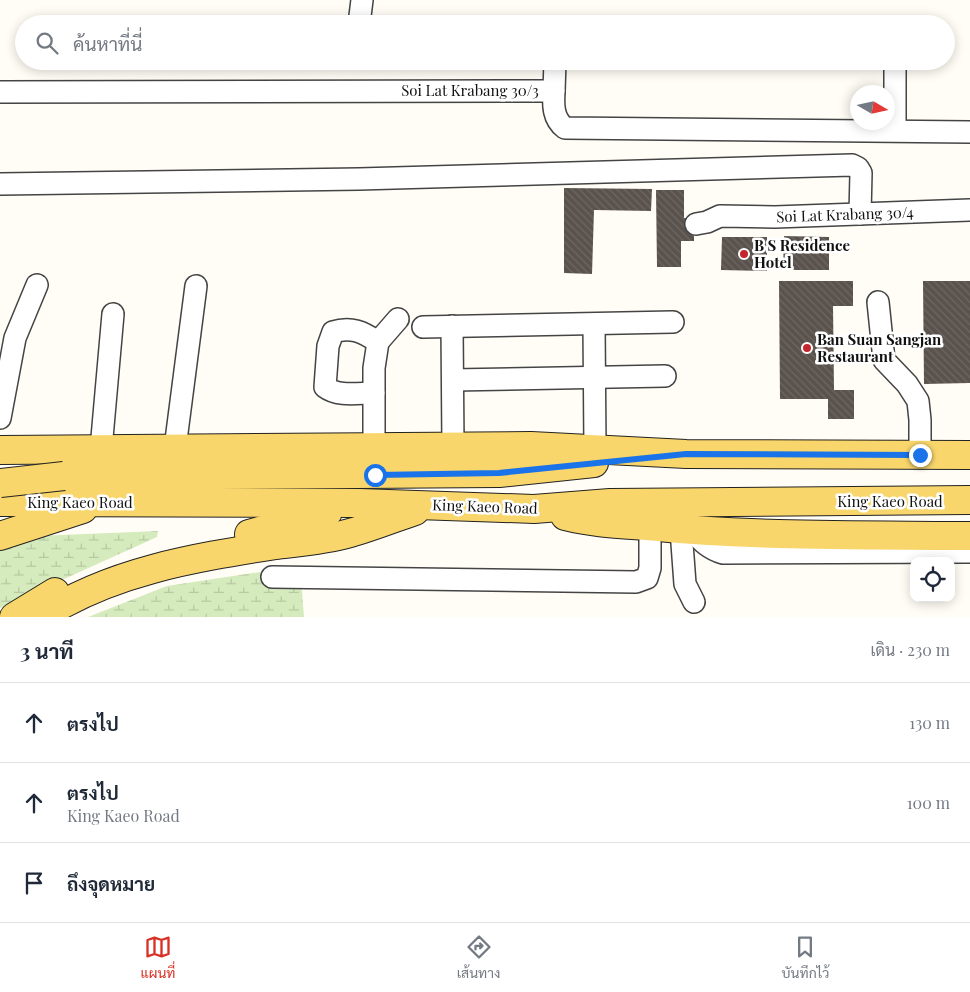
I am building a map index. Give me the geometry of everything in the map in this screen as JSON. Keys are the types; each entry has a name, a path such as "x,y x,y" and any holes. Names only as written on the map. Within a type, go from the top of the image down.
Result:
{"main road":[{"path":"9,449 531,446 686,454 970,455"},
{"path":"5,496 33,493 38,484 38,470 34,463 9,449"},
{"path":"5,496 64,476 499,473 686,454"},
{"name":"King Kaeo Road","path":"5,496 106,502 360,503 534,509 610,503 970,500"},
{"path":"0,536 106,502"},
{"path":"14,617 51,594 116,566 165,553 218,543 360,503"},
{"path":"41,617 60,605 120,578 168,564 218,554 349,534 433,505"},
{"path":"534,509 586,522 735,533 970,536"}],"street":[{"path":"360,15 362,0"},
{"path":"554,91 555,70"},
{"path":"895,70 895,85"},
{"name":"Soi Lat Krabang 30/3","path":"0,92 554,91 556,117 559,124 564,128 850,130"},
{"name":"Soi Lat Krabang 30/3","path":"895,130 970,132"},
{"path":"0,184 359,179 852,165 858,168 861,173 860,214"},
{"name":"Soi Lat Krabang 30/4","path":"696,224 707,222 720,216 775,217 970,210"},
{"path":"1,407 15,338 37,285"},
{"path":"175,448 196,286"},
{"path":"878,302 884,360 907,384 918,401 920,455"},
{"path":"101,449 113,314"},
{"path":"374,447 374,368 378,342 398,319"},
{"path":"423,327 673,322"},
{"path":"594,324 596,450"},
{"path":"452,326 453,447"},
{"path":"374,393 337,393 325,387 328,346 333,332 342,329 363,332 378,342"},
{"path":"453,380 665,376"},
{"path":"272,577 636,582 647,578 650,568 650,527"},
{"path":"687,530 713,550 723,553 970,552"},
{"path":"687,530 685,584 694,602"}],"green space":[{"path":"158,531 157,537 0,608 0,548 37,536"},
{"path":"300,566 304,617 88,617 167,586"}],"building":[{"path":"564,188 652,189 651,211 594,210 592,274 564,273"},
{"path":"656,190 684,190 684,218 694,218 694,241 681,241 681,267 657,267"},
{"name":"B S Residence Hotel","path":"784,236 829,237 829,270 783,270"},
{"name":"B S Residence Hotel","path":"722,237 767,237 767,271 721,270"},
{"name":"Ban Suan Sangjan Restaurant","path":"779,281 853,281 853,306 833,306 834,390 854,390 854,419 828,419 828,399 780,399"},
{"path":"923,281 970,281 970,383 924,384"}],"place":[{"name":"B S Residence Hotel","path":"744,254"},
{"name":"Ban Suan Sangjan Restaurant","path":"807,348"}],"route":[{"path":"375,475 499,473 686,454 920,455"}]}
